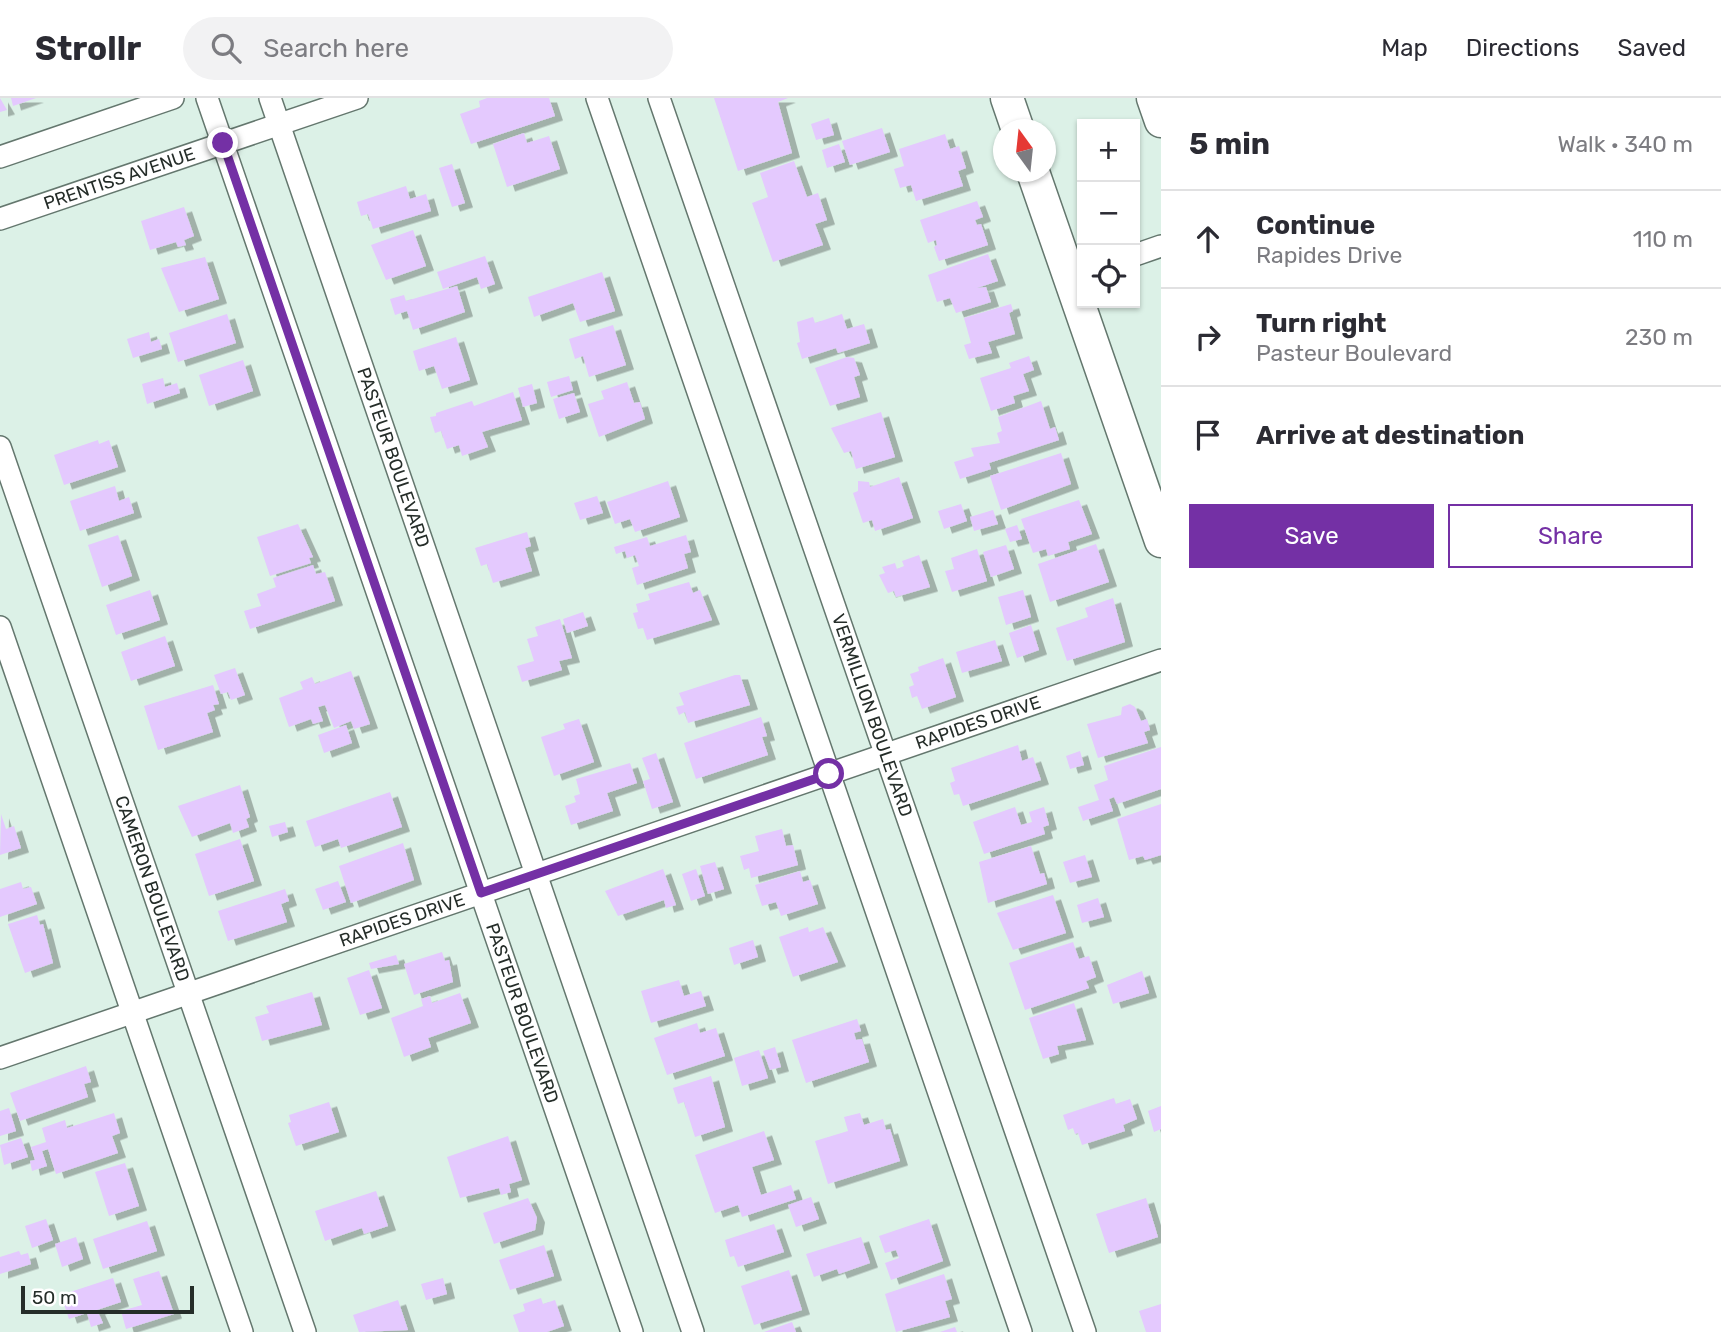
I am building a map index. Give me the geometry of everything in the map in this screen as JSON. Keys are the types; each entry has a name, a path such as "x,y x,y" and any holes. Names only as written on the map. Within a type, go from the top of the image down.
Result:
{"main road":[{"path":"1007,98 1014,119"},
{"path":"1153,98 1161,121"},
{"path":"1037,182 1076,276 1161,541"}],"street":[{"path":"0,157 173,98"},
{"name":"PASTEUR BOULEVARD","path":"207,98 632,1332"},
{"name":"PASTEUR BOULEVARD","path":"270,98 693,1332"},
{"name":"PRENTISS AVENUE","path":"0,219 357,98"},
{"path":"597,98 1021,1332"},
{"name":"VERMILLION BOULEVARD","path":"659,98 1085,1332"},
{"path":"1140,253 1161,246"},
{"name":"CAMERON BOULEVARD","path":"0,446 305,1332"},
{"path":"0,627 242,1332"},
{"name":"RAPIDES DRIVE","path":"0,1058 1161,660"}],"building":[{"path":"0,98 7,110 0,112"},
{"path":"11,98 36,98 13,106"},
{"path":"487,98 549,98 555,116 471,144 460,114 480,107 479,101"},
{"path":"714,98 788,98 778,102 792,153 738,171"},
{"path":"829,118 834,135 816,140 811,124"},
{"path":"882,128 890,152 850,165 842,141"},
{"path":"524,133 527,143 549,136 560,169 507,187 493,144"},
{"path":"945,134 950,149 959,146 966,168 958,171 963,186 916,201 911,185 900,188 894,169 904,166 899,149"},
{"path":"839,144 845,162 827,168 822,150"},
{"path":"794,161 807,197 818,193 827,220 815,224 823,245 773,262 752,203 768,197 760,173"},
{"path":"452,164 465,203 452,207 439,168"},
{"path":"406,186 410,199 426,194 431,211 373,229 368,214 361,216 357,202"},
{"path":"977,201 983,217 975,220 977,225 981,224 988,245 939,261 934,247 937,245 936,240 928,243 920,220"},
{"path":"184,207 194,236 184,240 186,245 178,247 176,242 150,250 141,221"},
{"path":"413,230 426,266 386,280 371,245"},
{"path":"988,254 998,281 977,288 986,287 991,302 956,313 950,298 937,302 928,275"},
{"path":"485,256 495,284 481,289 477,277 443,289 437,272"},
{"path":"205,257 219,299 179,312 161,268"},
{"path":"602,272 615,311 580,322 573,303 534,317 528,297"},
{"path":"457,286 465,312 413,330 407,311 395,315 390,299 404,295 406,301"},
{"path":"1011,304 1013,311 1009,313 1015,334 988,342 992,353 969,359 964,345 971,343 964,318"},
{"path":"227,314 236,343 178,362 169,333"},
{"path":"842,314 847,329 864,324 870,343 838,353 836,348 802,359 797,343 800,342 797,322 813,317 815,323"},
{"path":"613,325 626,365 589,377 583,356 575,359 569,339"},
{"path":"149,332 151,342 159,339 162,349 133,358 127,339"},
{"path":"456,337 470,380 442,389 434,366 419,371 413,351"},
{"path":"1029,356 1034,370 1023,374 1029,391 1013,396 1015,403 991,411 980,378 1011,368 1009,363"},
{"path":"847,357 854,358 860,375 854,377 860,397 830,406 815,368"},
{"path":"243,360 253,391 209,406 199,375"},
{"path":"569,376 573,390 551,397 547,382"},
{"path":"163,378 165,387 177,383 180,393 147,404 142,384"},
{"path":"627,382 634,403 640,402 645,419 599,437 588,404 604,399 601,391"},
{"path":"532,384 537,403 523,407 518,388"},
{"path":"513,392 522,420 482,432 488,447 462,456 459,445 447,449 441,431 435,433 430,417 436,416 436,413 472,401 474,406"},
{"path":"574,393 580,412 559,419 553,399"},
{"path":"1041,401 1050,429 1055,427 1059,440 989,463 991,469 960,479 954,462 974,456 971,448 1000,443 997,433 1002,431 998,417"},
{"path":"881,412 895,457 856,469 851,451 844,453 831,428"},
{"path":"98,440 99,444 109,440 118,467 64,485 54,455"},
{"path":"1061,453 1071,484 1001,510 990,476"},
{"path":"899,477 913,518 875,531 872,520 863,523 853,493 858,491 858,481 869,482 870,487"},
{"path":"668,481 680,517 635,532 630,519 615,524 607,502"},
{"path":"115,486 119,501 129,497 134,513 80,531 70,501"},
{"path":"597,496 603,513 580,520 574,503"},
{"path":"1079,500 1092,534 1068,542 1070,549 1048,556 1046,549 1033,553 1021,519"},
{"path":"961,504 967,521 944,529 938,511"},
{"path":"993,510 998,524 974,531 970,517"},
{"path":"298,524 313,557 309,558 311,563 270,576 257,537"},
{"path":"1017,525 1022,539 1010,542 1005,529"},
{"path":"527,532 531,546 525,548 532,571 493,583 487,564 481,566 475,548"},
{"path":"118,535 132,576 102,587 88,545"},
{"path":"686,535 691,552 684,554 688,568 637,585 632,568 639,566 635,555 627,558 625,551 616,554 614,547 647,537 650,546"},
{"path":"1096,544 1109,582 1050,602 1038,564"},
{"path":"1006,545 1014,569 991,577 983,552"},
{"path":"977,549 987,581 952,592 945,571 954,569 951,558"},
{"path":"919,555 930,587 896,597 894,591 888,593 879,575 885,573 882,567 895,563 897,569 904,566 902,561"},
{"path":"313,565 316,574 325,572 335,601 250,629 244,611 261,606 257,594 276,587 273,578"},
{"path":"689,582 693,593 700,590 712,620 647,640 643,628 638,629 633,613 638,612 636,604 650,600 648,594"},
{"path":"150,590 160,620 116,635 106,605"},
{"path":"1023,590 1031,617 1006,625 998,597"},
{"path":"1113,598 1125,642 1067,661 1056,628 1088,617 1085,608"},
{"path":"583,612 588,626 567,633 563,619"},
{"path":"560,619 572,658 559,661 562,670 522,682 517,666 534,661 527,639 538,636 535,627"},
{"path":"1031,625 1039,650 1017,658 1009,633"},
{"path":"165,636 175,666 131,681 121,652"},
{"path":"995,640 1002,661 962,673 956,652"},
{"path":"943,658 956,697 922,709 917,696 912,698 909,687 914,685 910,674 919,671 918,667"},
{"path":"235,668 245,695 231,700 228,692 221,694 214,675"},
{"path":"351,671 370,724 354,729 351,721 334,728 325,705 318,707 323,721 313,724 311,719 289,727 279,698 303,689 300,682 312,677 315,684"},
{"path":"740,675 750,705 688,723 685,712 679,715 676,707 684,705 679,693"},
{"path":"213,685 219,704 213,705 215,710 207,713 213,732 158,750 144,706"},
{"path":"1130,704 1135,707 1141,721 1147,719 1150,730 1144,732 1148,743 1098,758 1087,724 1121,715 1122,707"},
{"path":"761,717 767,736 762,737 768,755 696,779 684,743"},
{"path":"579,719 594,762 554,776 541,737 565,729 563,724"},
{"path":"346,725 352,743 324,753 318,735"},
{"path":"1018,745 1022,761 1033,757 1041,780 963,806 959,794 954,795 950,783 955,781 951,768"},
{"path":"1161,747 1161,789 1117,804 1114,797 1109,799 1113,811 1083,821 1078,807 1099,800 1094,785 1108,780 1104,766"},
{"path":"1080,751 1084,765 1070,769 1066,756"},
{"path":"656,753 673,802 652,809 643,781 650,779 642,758"},
{"path":"630,763 637,783 607,793 613,811 571,825 565,806 576,802 574,796 580,794 576,779"},
{"path":"240,785 250,817 246,819 249,827 233,833 230,823 192,837 178,806"},
{"path":"390,792 402,827 341,848 338,839 315,847 306,821"},
{"path":"1161,804 1161,855 1145,860 1143,856 1129,860 1117,819"},
{"path":"1015,807 1021,825 1032,822 1029,812 1044,807 1049,825 1043,827 1045,834 984,854 973,822"},
{"path":"1,814 6,829 14,826 21,848 0,855"},
{"path":"285,822 288,832 272,837 269,826"},
{"path":"782,829 786,846 793,845 798,865 751,878 749,868 744,870 740,856 759,851 755,836"},
{"path":"240,839 254,881 209,896 195,854"},
{"path":"403,843 414,880 351,903 339,866"},
{"path":"1031,846 1040,874 1044,873 1047,884 988,903 979,862"},
{"path":"1085,855 1092,877 1070,883 1063,862"},
{"path":"715,862 724,889 708,894 700,866"},
{"path":"663,869 676,905 666,908 664,900 618,916 605,891"},
{"path":"696,869 705,896 691,901 682,874"},
{"path":"800,871 803,882 810,880 818,904 781,916 776,902 762,906 755,885"},
{"path":"338,881 346,902 323,910 315,889"},
{"path":"21,882 23,889 31,887 37,904 0,917 0,889"},
{"path":"285,889 289,901 281,904 287,922 228,941 218,911"},
{"path":"1053,895 1066,933 1013,950 997,913"},
{"path":"1098,898 1104,917 1082,923 1077,905"},
{"path":"37,915 40,925 43,924 53,963 25,973 8,924"},
{"path":"808,927 809,932 823,927 838,962 793,977 779,937"},
{"path":"753,940 758,957 734,965 729,948"},
{"path":"1073,942 1079,959 1089,956 1096,977 1086,981 1089,988 1025,1010 1009,963"},
{"path":"442,952 445,961 449,960 453,982 414,995 404,964"},
{"path":"396,955 399,964 371,969 369,963"},
{"path":"369,970 382,1008 360,1015 347,978"},
{"path":"1142,971 1149,993 1113,1004 1107,985"},
{"path":"679,980 684,996 701,991 706,1006 651,1023 641,991"},
{"path":"312,992 322,1025 262,1041 255,1017 269,1013 266,1006"},
{"path":"460,993 471,1023 428,1038 431,1047 404,1057 391,1018 423,1006 421,999 430,996 432,1003"},
{"path":"1074,1003 1086,1040 1057,1046 1059,1054 1043,1059 1029,1018"},
{"path":"857,1019 861,1031 854,1033 856,1040 862,1039 869,1062 806,1083 792,1040"},
{"path":"697,1023 700,1033 716,1028 725,1056 667,1075 654,1038"},
{"path":"775,1047 781,1067 770,1070 763,1051"},
{"path":"759,1050 768,1078 742,1086 734,1058"},
{"path":"86,1066 91,1082 84,1084 88,1097 20,1121 10,1093"},
{"path":"711,1076 725,1127 695,1137 684,1102 678,1104 673,1088"},
{"path":"1114,1098 1116,1104 1130,1099 1137,1119 1123,1125 1125,1131 1082,1145 1078,1133 1075,1134 1073,1128 1068,1130 1063,1115"},
{"path":"329,1102 339,1132 296,1146 288,1123 291,1122 289,1115"},
{"path":"1161,1106 1161,1129 1154,1132 1148,1111"},
{"path":"9,1108 16,1131 0,1136 0,1111"},
{"path":"114,1113 120,1133 112,1136 118,1153 56,1174 48,1149 42,1151 47,1166 32,1171 30,1161 35,1160 31,1147 46,1142 42,1128 65,1120 67,1128"},
{"path":"860,1113 864,1125 883,1119 886,1130 890,1129 900,1161 828,1184 815,1141 848,1131 844,1117"},
{"path":"764,1131 774,1160 752,1167 761,1195 791,1185 796,1199 742,1217 738,1205 715,1213 695,1155"},
{"path":"508,1136 522,1180 509,1184 511,1192 501,1195 499,1188 460,1198 447,1157"},
{"path":"21,1138 28,1157 4,1165 0,1145"},
{"path":"125,1163 139,1206 109,1216 95,1172"},
{"path":"376,1191 388,1226 364,1234 362,1228 325,1241 315,1211"},
{"path":"811,1197 819,1219 796,1227 788,1205"},
{"path":"528,1198 537,1218 535,1230 494,1244 483,1213"},
{"path":"1146,1198 1158,1237 1109,1253 1096,1214"},
{"path":"46,1219 53,1240 32,1248 25,1226"},
{"path":"929,1219 943,1261 891,1280 885,1263 899,1258 896,1250 885,1253 879,1236"},
{"path":"147,1221 157,1251 103,1269 93,1239"},
{"path":"774,1224 784,1252 738,1267 734,1256 730,1257 725,1240"},
{"path":"76,1237 83,1259 62,1267 55,1244"},
{"path":"861,1237 870,1263 839,1274 837,1269 814,1277 806,1254"},
{"path":"544,1245 554,1276 510,1290 499,1260"},
{"path":"19,1251 21,1255 28,1253 31,1264 0,1274 0,1257"},
{"path":"789,1270 802,1310 754,1325 741,1286"},
{"path":"159,1271 174,1314 126,1329 121,1311 142,1305 133,1279"},
{"path":"944,1274 952,1299 945,1301 950,1317 896,1332 885,1294"},
{"path":"113,1278 121,1302 97,1310 103,1323 91,1327 87,1313 69,1319 61,1295"},
{"path":"443,1278 447,1294 426,1300 421,1284"},
{"path":"541,1298 543,1304 555,1300 564,1326 547,1332 519,1332 513,1315 525,1311 523,1304"},
{"path":"398,1300 408,1330 359,1332 353,1315"},
{"path":"1161,1304 1161,1332 1146,1332 1139,1311"},
{"path":"792,1322 796,1332 764,1332"},
{"path":"955,1327 957,1332 940,1332"}],"route":[{"path":"223,143 481,893 829,774"}]}
